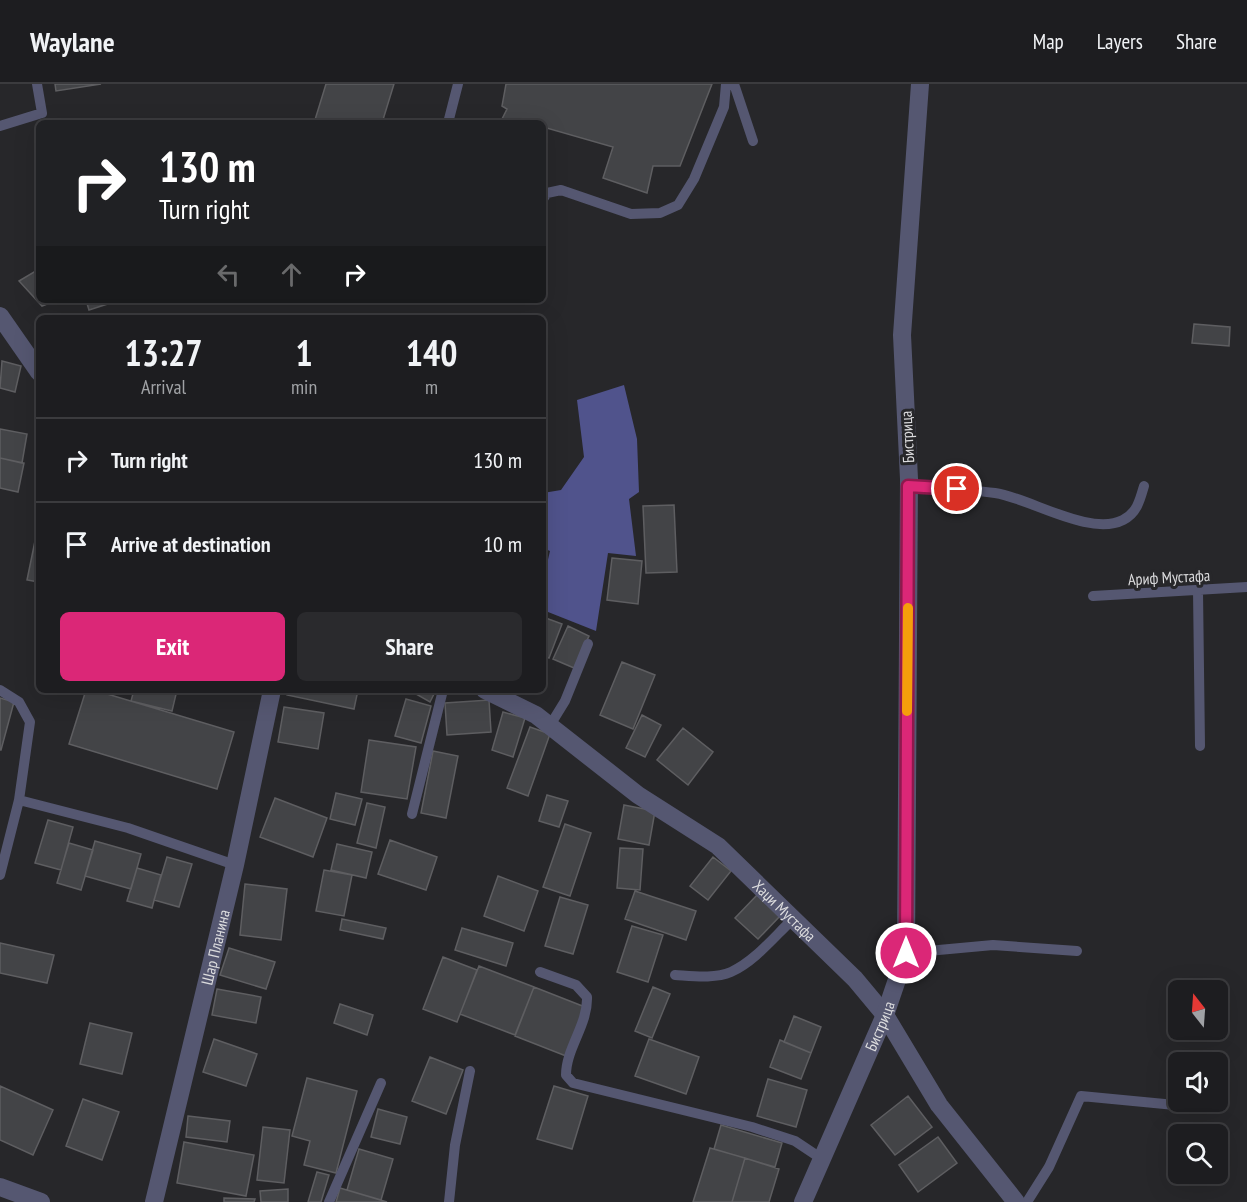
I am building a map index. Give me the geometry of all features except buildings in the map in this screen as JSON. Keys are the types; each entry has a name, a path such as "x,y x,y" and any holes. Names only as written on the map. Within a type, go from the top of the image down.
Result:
{"street":[{"name":"Бистрица","path":"803,1202 885,1015 906,953 908,486 902,335 920,84"},
{"path":"0,316 36,368"},
{"name":"Шар Планина","path":"154,1202 235,865 271,693"},
{"name":"Хаџи Мустафа","path":"491,693 536,714 549,727 638,795 718,846 855,980 885,1015 939,1105 1016,1202"},
{"path":"0,1187 41,1202"}],"lane":[{"path":"0,126 42,113 37,84"},
{"path":"449,120 458,84"},
{"path":"546,194 561,190 631,214 660,213 678,205 694,179 724,107 726,84"},
{"path":"734,84 753,141"},
{"path":"908,486 997,493 1022,499 1054,513 1108,524 1123,520 1137,510 1144,486"},
{"name":"Ариф Мустафа","path":"1093,596 1247,588"},
{"path":"1198,591 1200,746"},
{"path":"549,727 565,701 588,644"},
{"path":"0,690 19,702 30,722 19,800 0,875"},
{"path":"412,814 442,693"},
{"path":"19,800 128,828 235,865"},
{"path":"675,975 703,976 730,973 749,960 792,920"},
{"path":"906,953 993,945 1077,951"},
{"path":"540,972 576,985 587,998 587,1012 566,1064 566,1075 573,1083 752,1127 795,1141 822,1159"},
{"path":"449,1202 455,1145 470,1071"},
{"path":"329,1202 381,1083"},
{"path":"1027,1202 1049,1167 1081,1096 1168,1104"}],"shaded area":[{"path":"624,385 637,439 639,492 629,499 636,556 608,553 596,631 546,611 546,568 550,551 546,549 546,492 561,490 584,457 577,400"}],"slow traffic":[{"path":"907,711 908,608"}],"route":[{"path":"906,953 908,486 957,489"}]}
